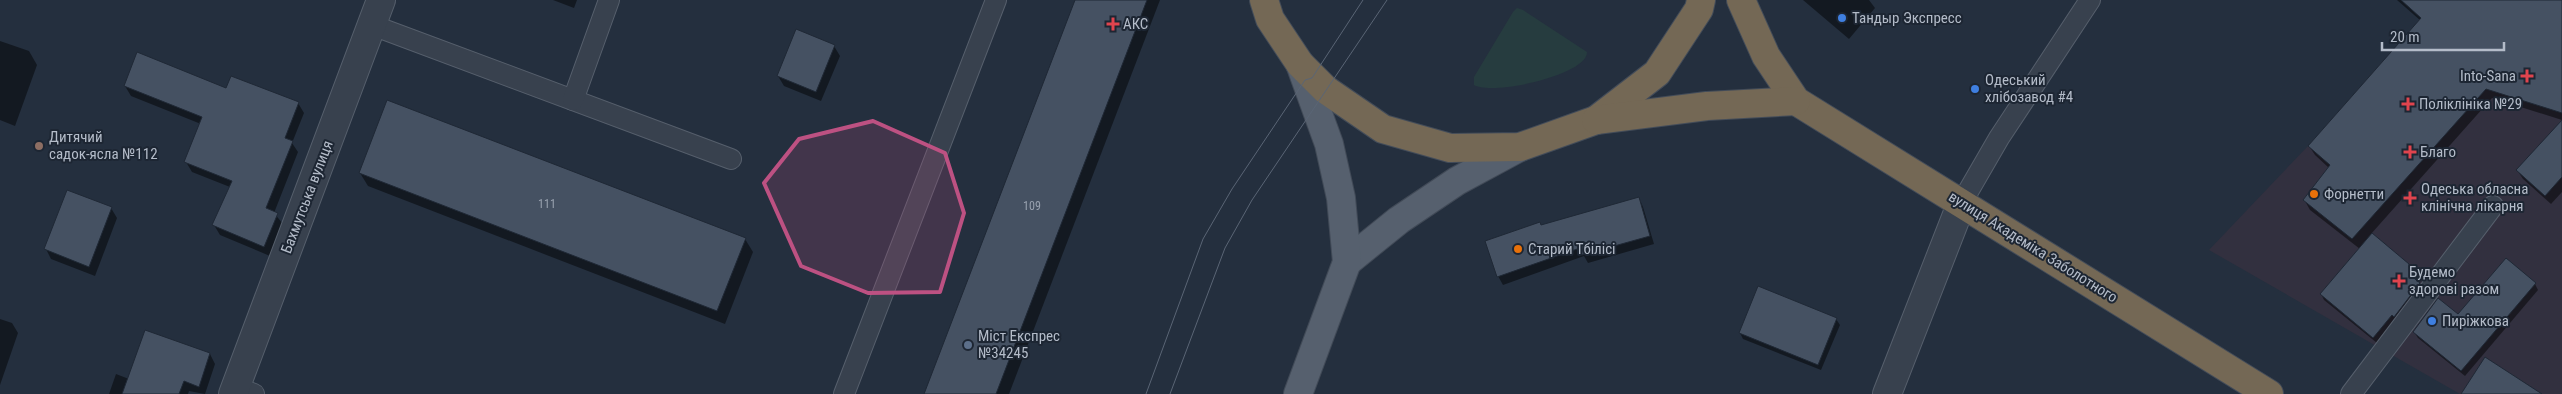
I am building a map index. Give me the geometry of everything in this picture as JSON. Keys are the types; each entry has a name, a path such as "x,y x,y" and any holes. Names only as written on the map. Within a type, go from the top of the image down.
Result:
{"highway":[{"path":"1264,0 1270,19 1300,64 1326,90 1384,129 1450,148 1520,147 1596,120 1707,106 1796,101"},
{"path":"1596,120 1657,73 1699,9 1702,0"},
{"name":"вулиця Академіка Заболотного","path":"1741,0 1766,56 1796,101 1962,202 2269,394"}],"main road":[{"path":"1298,394 1347,262 1341,198 1329,144 1300,64"},
{"path":"1347,262 1399,220 1450,186 1520,147"}],"street":[{"name":"Бахмутська вулиця","path":"241,392 376,12"},
{"path":"1887,394 1962,202"}],"lane":[{"path":"573,100 609,0"},
{"path":"844,394 996,0"},
{"path":"1962,202 1999,138 2090,0"},
{"path":"376,12 573,100 731,159"},
{"path":"2351,394 2493,206"}],"highlighted area":[{"path":"873,121 945,153 964,213 940,292 868,293 801,266 764,183 799,139"}],"shaded area":[{"name":"Одеська обласна клінічна лікарня","path":"2562,0 2562,394 2460,394 2209,250 2308,146 2421,18"}],"green space":[{"path":"1517,8 1587,52 1583,60 1572,68 1538,81 1499,88 1484,88 1474,85 1474,77"}],"building":[{"path":"1075,0 1147,0 996,394 924,394"},
{"name":"Поліклініка №29","path":"2401,0 2562,0 2562,113 2486,89 2352,239 2303,200 2330,165 2308,146 2421,18"},
{"path":"796,29 835,45 816,92 777,76"},
{"path":"137,52 226,88 231,76 299,102 285,138 293,141 266,208 278,213 264,247 212,225 232,181 184,162 202,117 124,86"},
{"path":"387,100 746,238 717,311 359,173"},
{"path":"2562,120 2562,177 2545,196 2516,170"},
{"path":"67,190 112,207 89,267 44,249"},
{"path":"1639,197 1650,236 1582,255 1580,248 1497,277 1485,241 1540,222 1541,225"},
{"path":"2372,233 2409,264 2410,275 2420,283 2394,317 2392,315 2373,338 2320,294"},
{"path":"2506,258 2536,283 2461,371 2413,332 2438,298 2458,314"},
{"path":"1758,286 1837,318 1818,365 1739,333"},
{"path":"145,330 210,353 199,387 184,381 179,394 122,394"},
{"path":"2485,357 2542,394 2461,394"}],"tram line":[{"path":"1146,394 1203,239 1232,189 1305,80 1312,78 1363,0"},
{"path":"1170,394 1225,248 1252,200 1387,0"}],"place":[{"name":"Тандыр Экспресс","path":"1842,18"},
{"name":"АКС","path":"1113,24"},
{"name":"Into-Sana","path":"2527,76"},
{"name":"Одеський хлібозавод #4","path":"1975,89"},
{"name":"Поліклініка №29","path":"2408,104"},
{"name":"Дитячий садок-ясла №112","path":"39,146"},
{"name":"Благо","path":"2410,152"},
{"name":"Форнетти","path":"2314,194"},
{"name":"Одеська обласна клінічна лікарня","path":"2410,198"},
{"name":"Старий Тбілісі","path":"1518,249"},
{"name":"Будемо здорові разом","path":"2399,281"},
{"name":"Пиріжкова","path":"2432,321"},
{"name":"Міст Експрес №34245","path":"968,345"}]}
